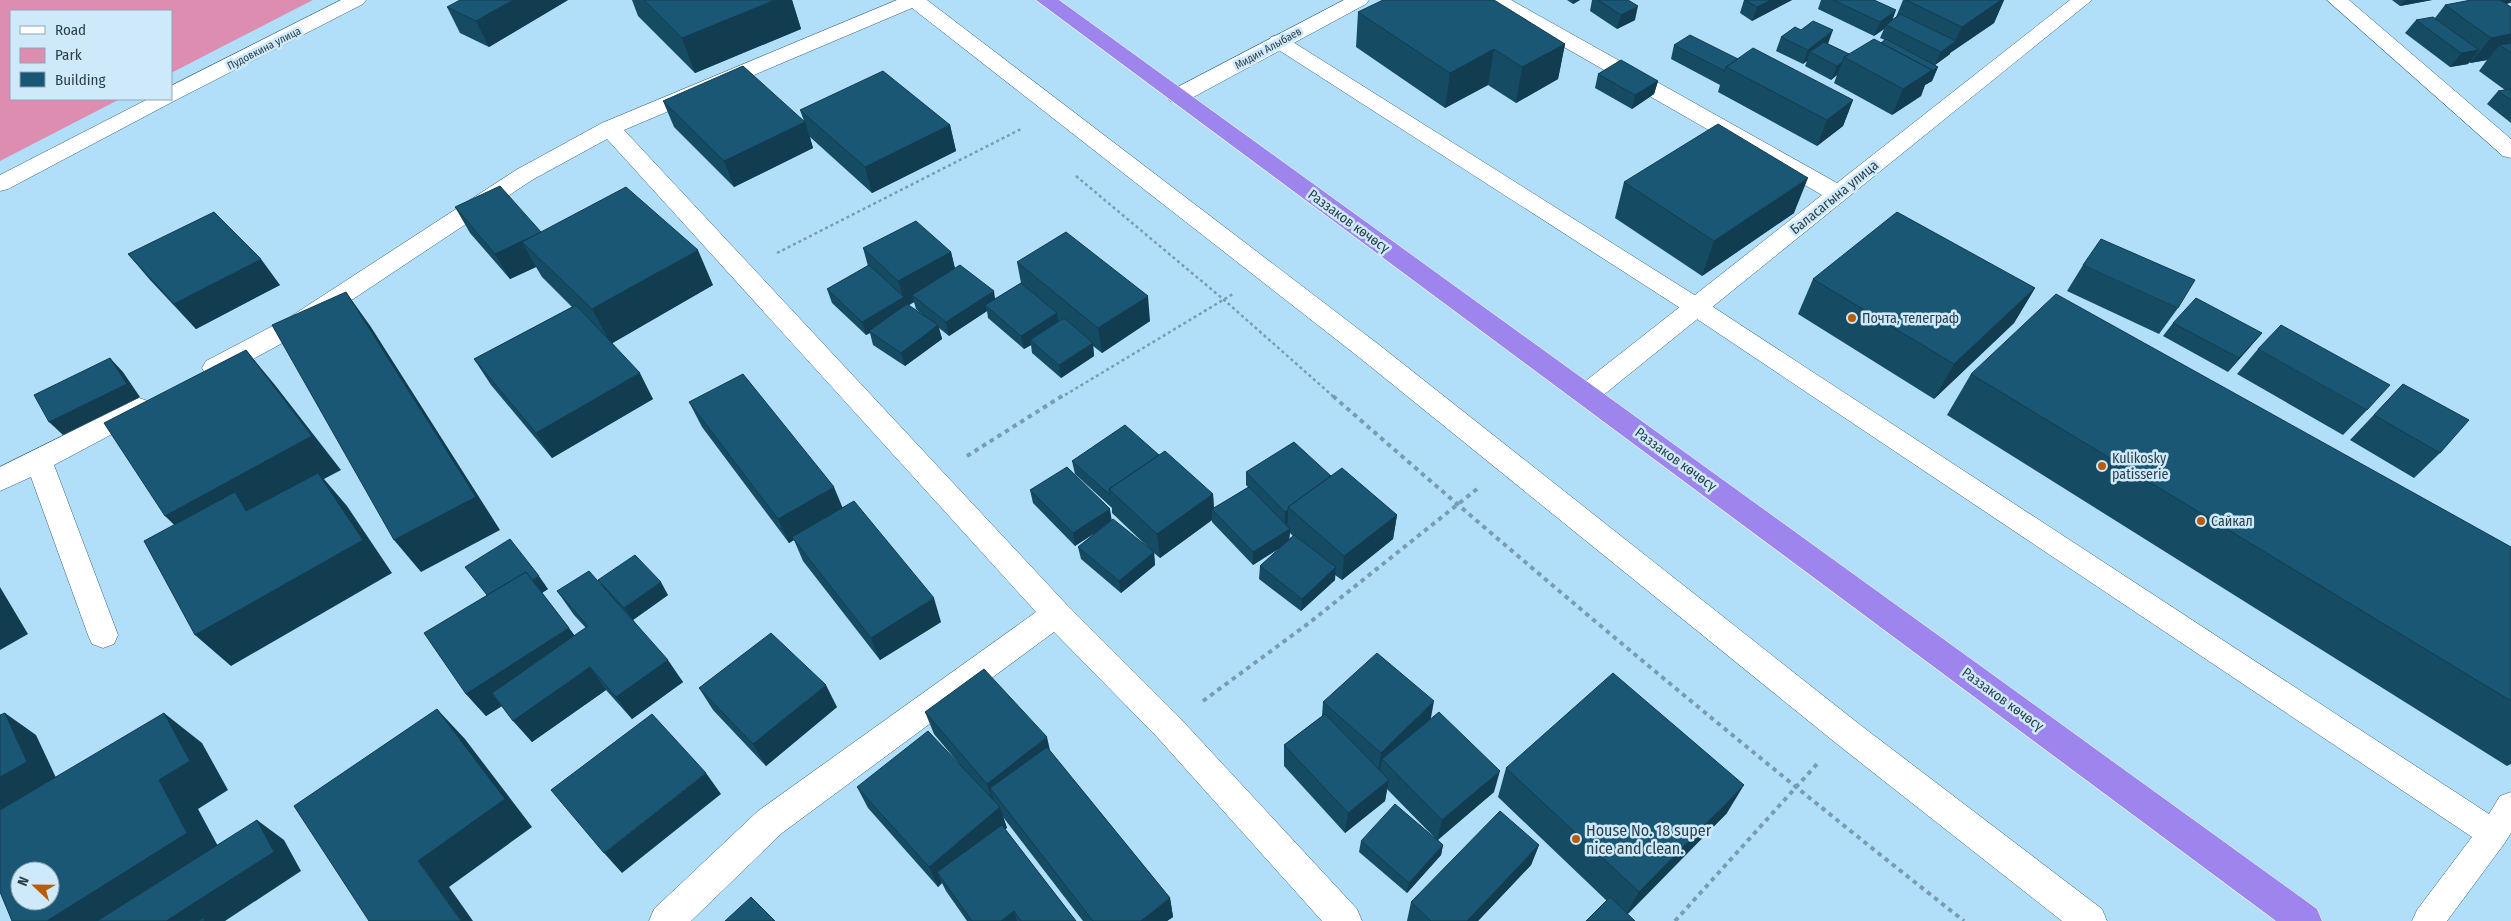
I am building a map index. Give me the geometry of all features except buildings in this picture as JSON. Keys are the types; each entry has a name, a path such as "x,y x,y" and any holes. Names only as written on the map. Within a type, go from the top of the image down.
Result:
{"highway":[{"name":"Раззаков көчөсү","path":"1046,0 2305,921"}],"street":[{"name":"Пудовкина улица","path":"172,94 356,0"},
{"path":"195,378 300,323 524,175 610,128 914,0 1272,275 1511,463 1848,734 2090,921"},
{"name":"Мидин Алыбаев","path":"1178,96 1210,82 1278,42 1359,0"},
{"path":"1496,0 1838,194"},
{"name":"Баласагына улица","path":"1587,394 2082,0"},
{"path":"2337,0 2511,152"},
{"path":"0,184 162,100"},
{"path":"610,128 1056,614 1168,727 1345,921"},
{"path":"0,480 39,462 160,397"},
{"path":"39,462 103,635"},
{"path":"666,921 770,822 1056,614"}],"lane":[{"path":"1278,42 1696,307 2493,834"},
{"path":"2428,921 2493,834 2511,806"}],"path":[{"path":"740,271 1057,110"},
{"path":"1012,123 1027,136"},
{"path":"1073,173 1223,299 1457,505 1794,787 1964,921"},
{"path":"932,479 1223,299 1272,275"},
{"path":"1168,727 1310,623 1511,463"},
{"path":"1675,921 1794,787 1848,734"}],"green space":[{"path":"0,0 313,0 172,72 172,10 10,10 10,100 118,100 0,161"}],"place":[{"name":"Почта, телеграф","path":"1852,318"},
{"name":"Kulikosky patisserie","path":"2102,466"},
{"name":"Сайкал","path":"2201,521"},
{"name":"House No. 18 super nice and clean.","path":"1576,839"}]}
